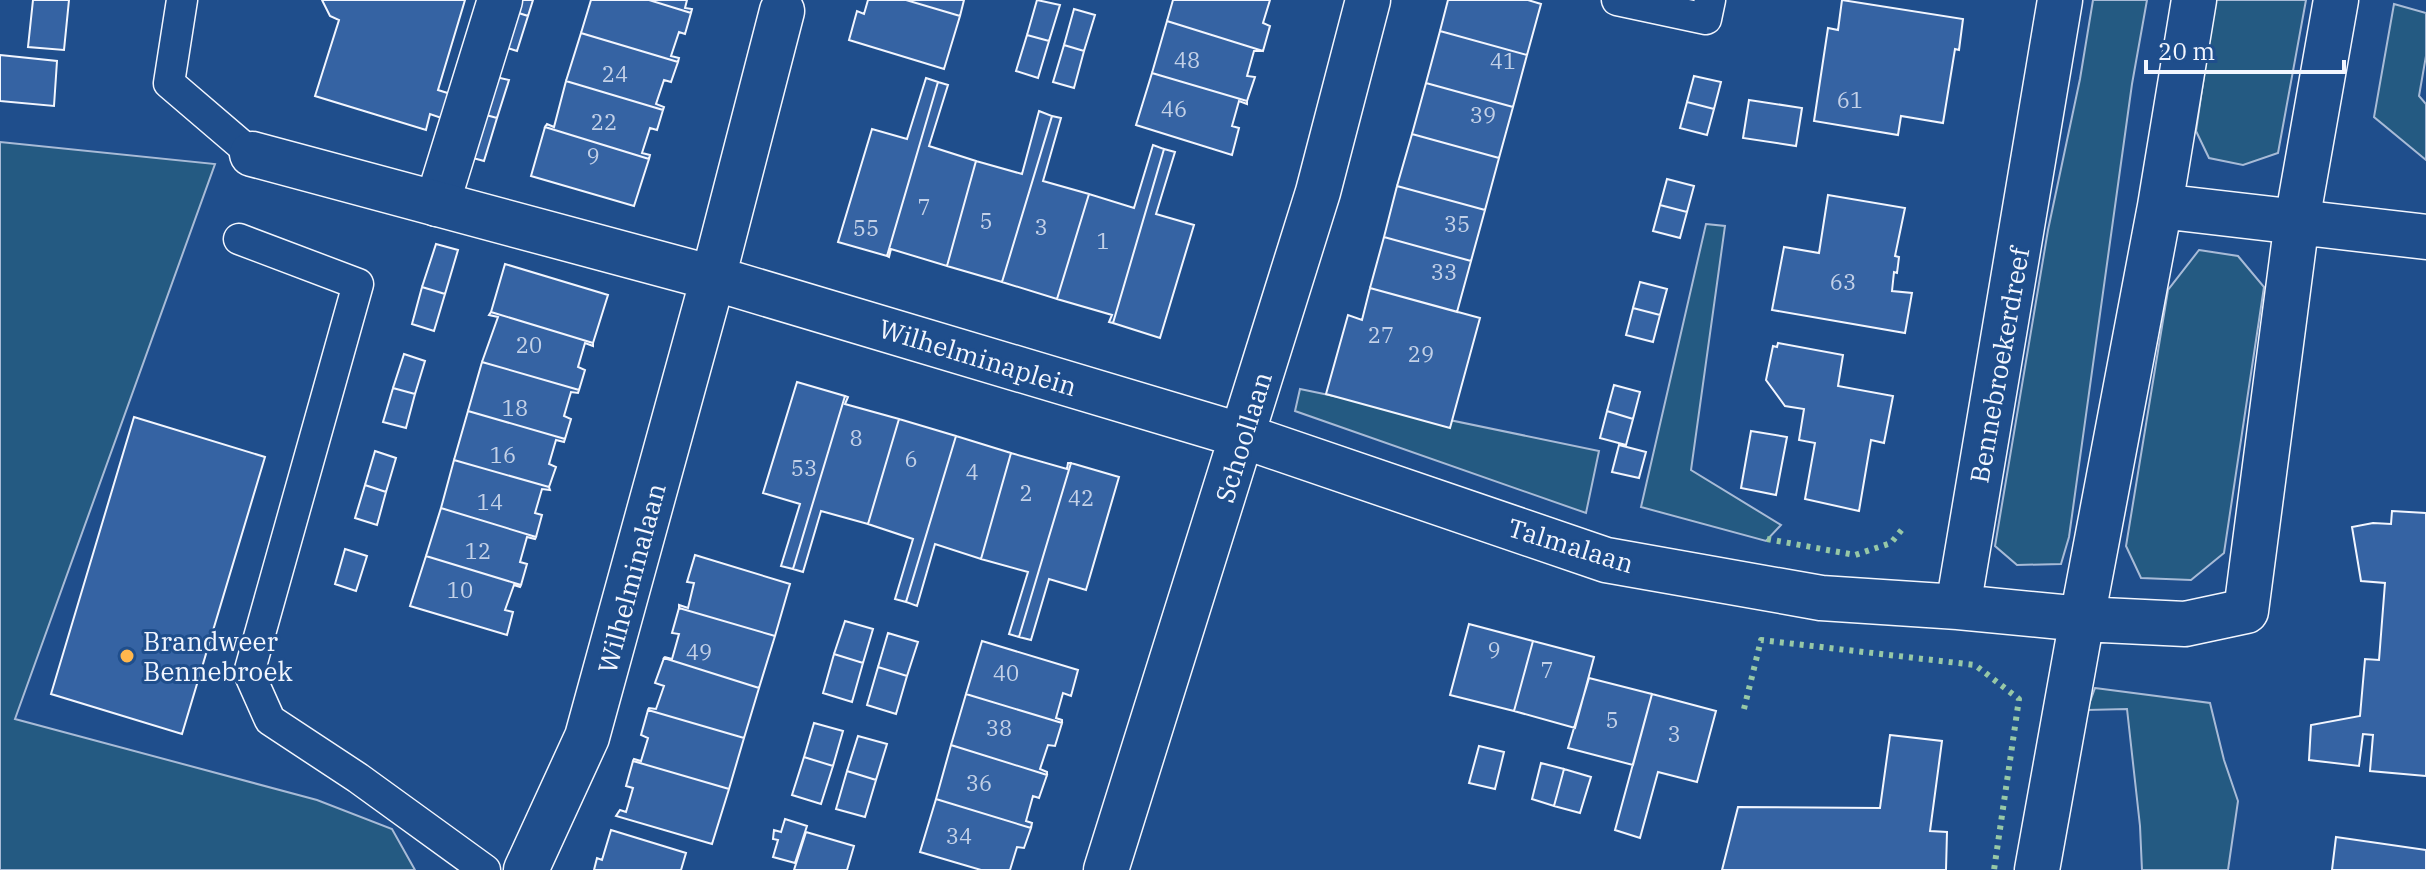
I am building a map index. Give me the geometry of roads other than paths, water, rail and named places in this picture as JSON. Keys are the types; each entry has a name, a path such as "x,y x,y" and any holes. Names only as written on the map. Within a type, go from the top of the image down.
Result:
{"street":[{"path":"437,204 500,0"},
{"name":"Schoollaan","path":"1106,870 1318,192 1368,0"},
{"name":"Bennebroekerdreef","path":"1958,607 2060,0"},
{"path":"2037,870 2160,206 2194,0"},
{"path":"1958,607 2082,619 2185,624 2246,611 2297,221 2336,0"},
{"name":"Wilhelminalaan","path":"526,870 587,737 784,6"},
{"path":"252,154 713,278"},
{"path":"2160,206 2426,237"},
{"name":"Wilhelminaplein","path":"713,278 1243,436"},
{"name":"Talmalaan","path":"1243,436 1606,560 1821,598 1958,607"}],"lane":[{"path":"182,0 169,83 252,154"},
{"path":"1617,0 1706,19 1710,0"},
{"path":"239,239 358,284 249,673 270,720 358,778 485,870"}],"place":[{"name":"Brandweer Bennebroek","path":"127,656"}]}
